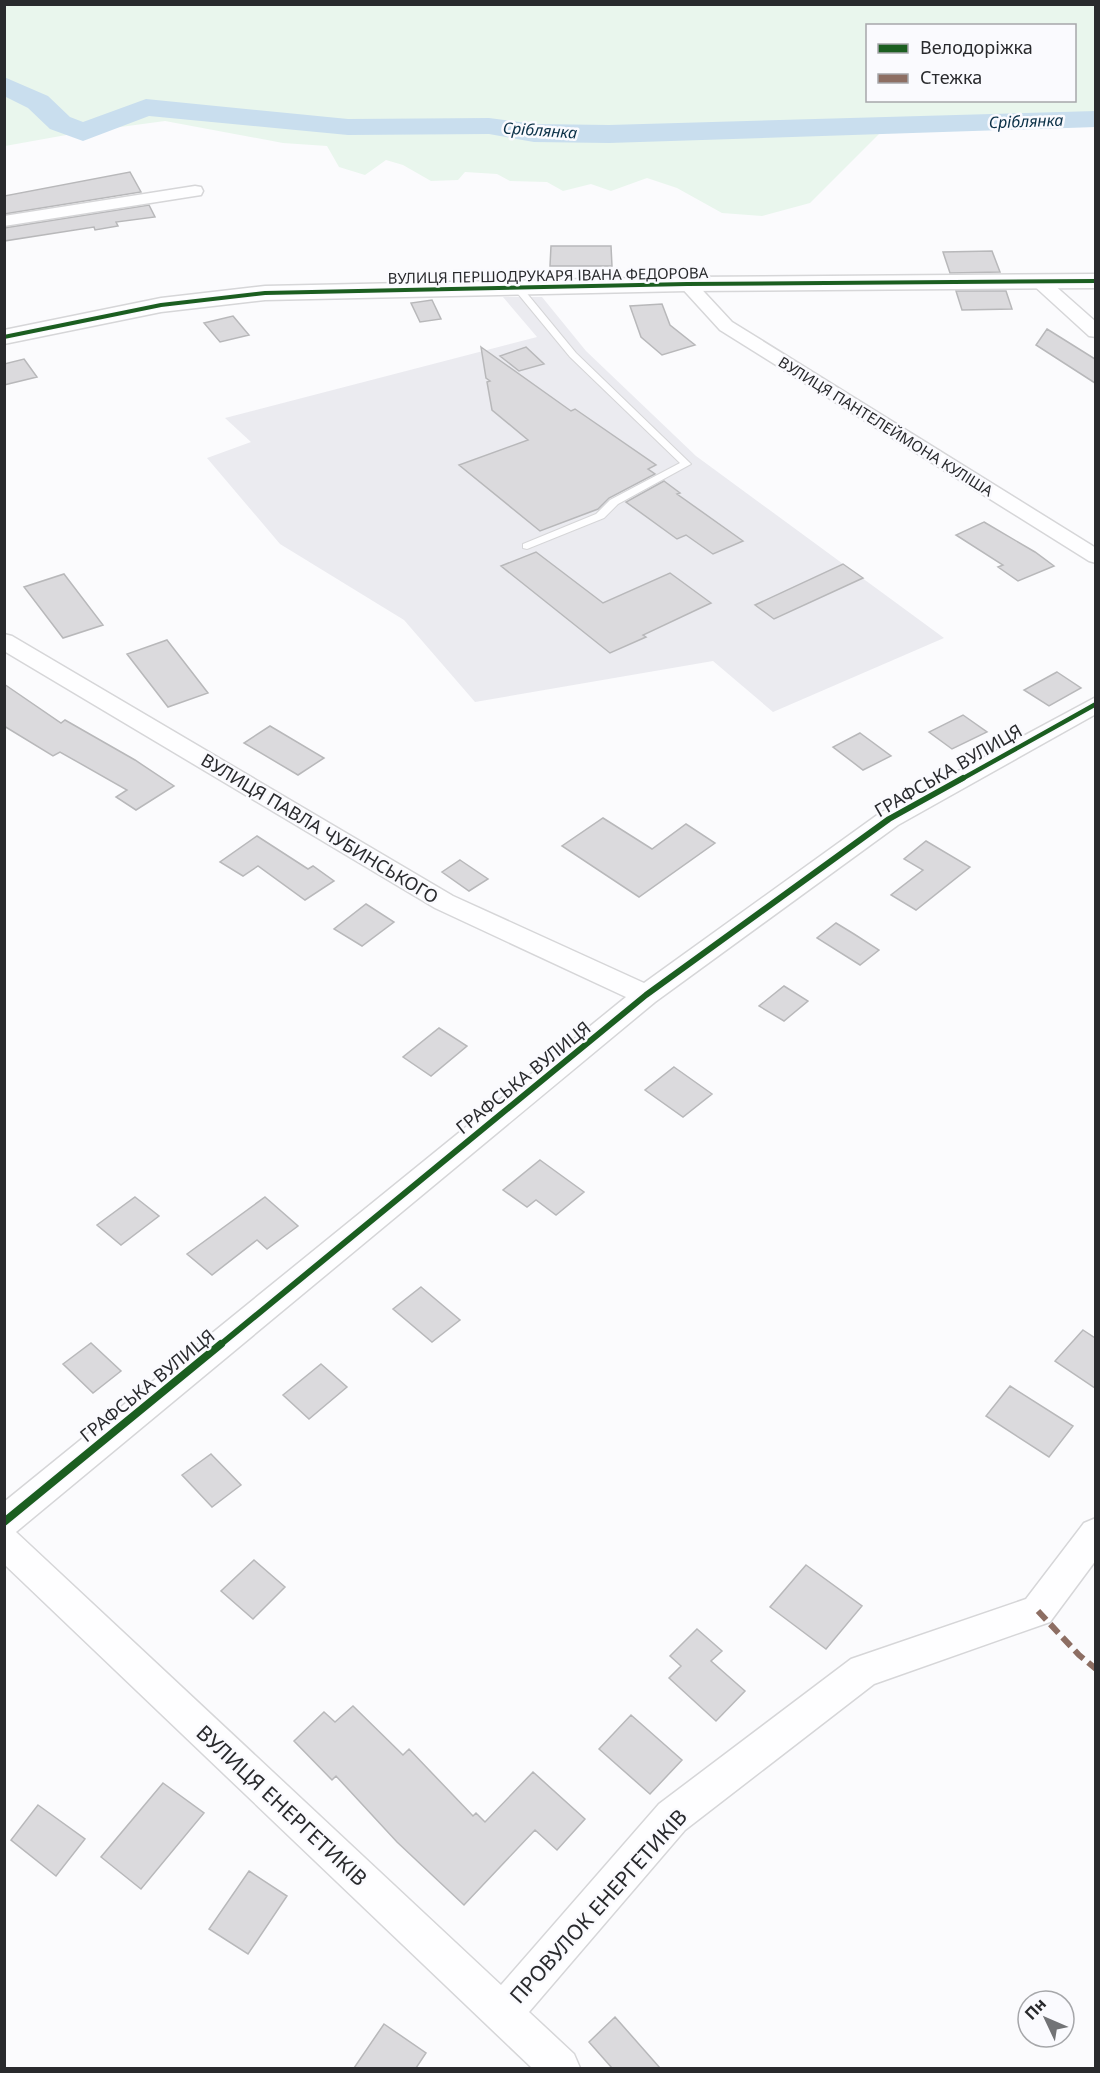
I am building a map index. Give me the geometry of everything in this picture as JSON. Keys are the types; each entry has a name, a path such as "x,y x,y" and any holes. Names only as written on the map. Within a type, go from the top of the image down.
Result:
{"street":[{"path":"4,221 195,191"},
{"path":"1038,280 1095,332"},
{"name":"ВУЛИЦЯ ПЕРШОДРУКАРЯ ІВАНА ФЕДОРОВА","path":"4,337 161,305 264,293 687,284 1095,281"},
{"name":"ВУЛИЦЯ ПАНТЕЛЕЙМОНА КУЛІША","path":"687,284 726,326 1095,557"},
{"name":"ВУЛИЦЯ ПАВЛА ЧУБИНСЬКОГО","path":"4,641 444,902 646,994"},
{"name":"ГРАФСЬКА ВУЛИЦЯ","path":"4,1522 646,994 889,819 1095,704"},
{"name":"ПРОВУЛОК ЕНЕРГЕТИКІВ","path":"502,2013 672,1817 863,1671 1038,1611 1095,1533"},
{"name":"ВУЛИЦЯ ЕНЕРГЕТИКІВ","path":"4,1542 560,2068"}],"lane":[{"path":"517,287 573,355 686,464 614,502 600,516 527,546"}],"shaded area":[{"path":"5,4 1095,5 1095,119 888,125 810,203 762,216 722,213 677,188 647,178 611,191 591,184 563,191 547,182 510,181 497,174 465,172 458,180 431,181 403,165 386,160 365,175 339,167 327,146 283,143 165,121 5,146"},
{"path":"503,297 542,297 586,351 696,456 944,638 773,712 713,661 475,702 404,620 280,544 207,458 251,442 225,418 537,337"}],"building":[{"path":"130,172 141,192 4,214 4,196"},
{"path":"149,205 155,217 116,222 118,226 95,230 94,227 4,241 4,228"},
{"path":"551,246 611,246 612,266 550,266"},
{"path":"992,251 1000,272 950,273 943,252"},
{"path":"956,291 1006,291 1012,309 962,310"},
{"path":"432,300 441,319 420,322 411,303"},
{"path":"662,304 670,325 695,345 662,355 641,337 630,306"},
{"path":"233,316 249,335 220,342 204,323"},
{"path":"1047,329 1095,359 1095,383 1036,345"},
{"path":"481,347 571,411 575,409 656,465 648,469 655,474 609,498 598,509 540,531 459,465 528,440 492,410 487,382 490,381 486,378"},
{"path":"526,347 544,364 519,371 500,356"},
{"path":"24,359 37,377 4,385 4,364"},
{"path":"664,481 680,493 677,494 743,541 713,554 686,535 677,539 626,502"},
{"path":"984,522 1054,566 1018,581 998,567 1003,565 956,535"},
{"path":"536,552 603,603 670,573 711,603 610,653 501,566"},
{"path":"843,564 863,578 774,619 755,605"},
{"path":"64,574 103,625 63,638 24,587"},
{"path":"167,640 208,693 168,707 127,654"},
{"path":"1057,672 1081,688 1049,706 1024,690"},
{"path":"4,684 61,723 65,720 135,760 174,786 136,810 116,797 127,790 60,752 53,756 4,726"},
{"path":"963,715 987,732 952,749 929,732"},
{"path":"270,726 324,758 298,775 244,743"},
{"path":"860,733 891,756 863,770 833,747"},
{"path":"603,818 652,849 686,824 715,843 639,897 562,846"},
{"path":"257,836 308,869 313,866 334,881 305,900 258,866 243,876 220,862"},
{"path":"926,841 970,867 916,910 891,895 923,870 904,859"},
{"path":"460,860 488,879 469,891 442,872"},
{"path":"366,904 394,922 362,946 334,929"},
{"path":"836,923 879,950 860,965 817,938"},
{"path":"784,986 808,1001 784,1021 759,1006"},
{"path":"439,1028 467,1046 431,1076 403,1057"},
{"path":"674,1067 712,1094 683,1117 645,1090"},
{"path":"540,1160 584,1192 556,1215 536,1200 527,1207 503,1190"},
{"path":"135,1197 159,1216 121,1245 97,1225"},
{"path":"265,1197 298,1226 267,1249 257,1240 212,1275 187,1254"},
{"path":"421,1287 460,1320 432,1342 393,1309"},
{"path":"1083,1330 1095,1338 1095,1388 1055,1361"},
{"path":"91,1343 121,1371 93,1393 63,1364"},
{"path":"321,1364 347,1387 309,1419 283,1395"},
{"path":"1010,1386 1073,1426 1049,1457 986,1416"},
{"path":"211,1454 241,1485 212,1507 182,1475"},
{"path":"254,1560 285,1587 253,1619 221,1591"},
{"path":"806,1565 862,1606 826,1649 770,1607"},
{"path":"697,1629 722,1651 711,1661 745,1691 716,1721 669,1678 681,1666 670,1656"},
{"path":"353,1706 403,1755 409,1749 473,1816 476,1813 485,1822 533,1772 585,1819 557,1850 535,1830 464,1905 397,1842 336,1776 332,1780 294,1741 324,1712 335,1722"},
{"path":"631,1715 682,1760 650,1794 599,1749"},
{"path":"163,1783 204,1813 141,1889 101,1857"},
{"path":"38,1805 85,1839 56,1876 11,1840"},
{"path":"249,1871 287,1896 248,1954 209,1929"},
{"path":"615,2017 660,2068 612,2068 589,2042"},
{"path":"384,2024 426,2053 416,2068 354,2068"}],"waterway":[{"name":"Сріблянка","path":"4,85 38,102 60,123 83,132 146,107 348,127 489,126 534,133 609,134 741,132 1096,119"}],"marked path":[{"path":"1038,1611 1079,1655 1096,1669"}],"cycle path":[{"path":"4,337 161,305 265,293 687,284 1096,281"},
{"path":"4,1522 646,995 889,819 1096,704"}]}
